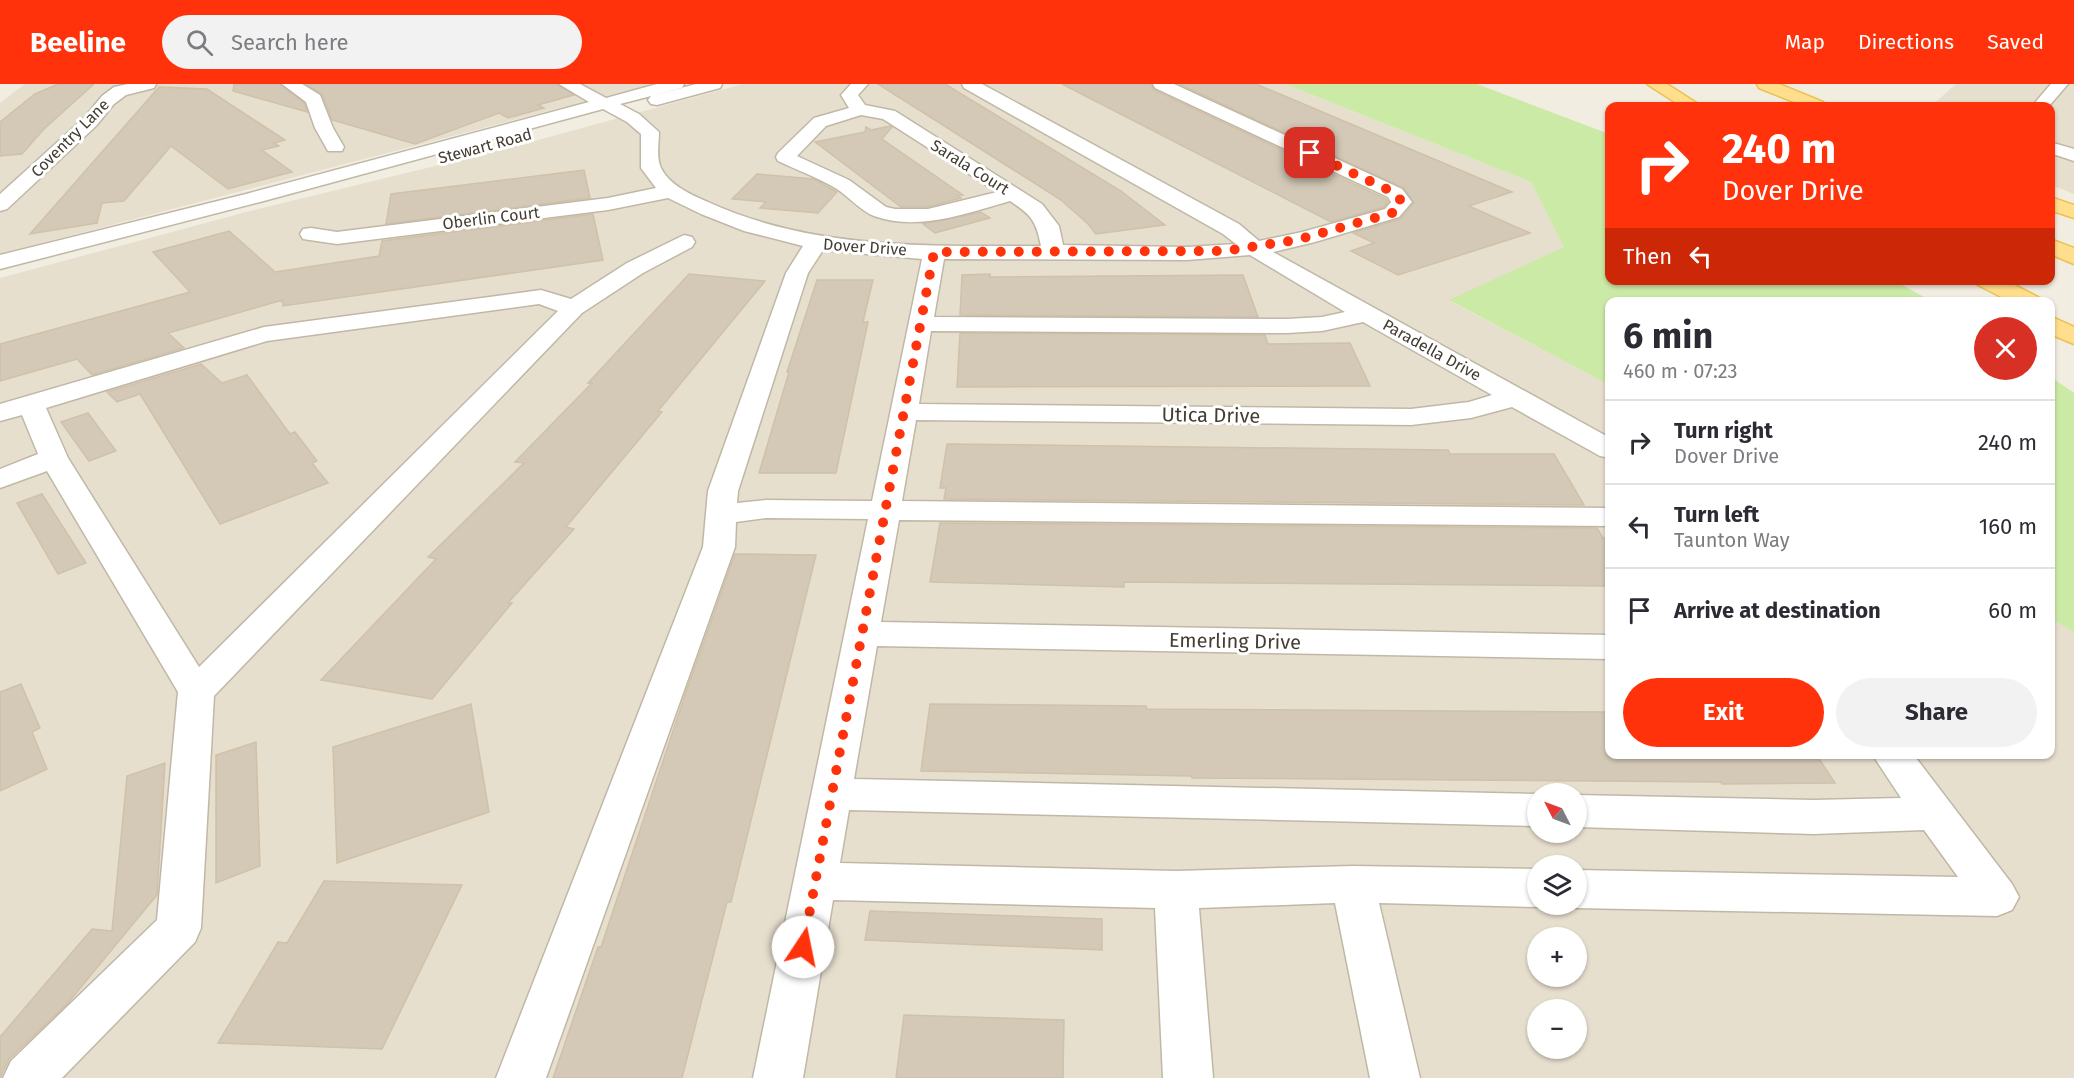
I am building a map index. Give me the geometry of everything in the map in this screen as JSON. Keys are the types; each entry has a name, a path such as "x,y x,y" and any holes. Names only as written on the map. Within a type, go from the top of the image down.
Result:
{"main road":[{"path":"1655,84 1685,102"},
{"path":"1744,84 1779,102"},
{"path":"1765,84 1808,102"},
{"path":"2055,205 2074,212"},
{"path":"2055,248 2074,257"},
{"path":"1991,285 2009,297"},
{"path":"1994,285 2020,297"},
{"path":"2055,313 2074,322"},
{"path":"2055,326 2074,337"}],"street":[{"name":"Coventry Lane","path":"0,206 90,122 108,100 120,91 148,84"},
{"path":"290,84 314,99 324,128 335,147"},
{"name":"Dover Drive","path":"567,84 640,122 650,132 652,171 672,191 720,216 784,237 816,244 934,252 1194,253 1257,248 1297,240 1392,213 1402,202 1395,193 1161,84"},
{"name":"Stewart Road","path":"0,262 253,198 294,192 426,161 610,107 676,84"},
{"name":"Stewart Road","path":"610,107 714,84"},
{"path":"860,84 849,95 860,110 820,122 785,157 793,163 829,176 879,211 888,214 923,215 1013,194"},
{"name":"Paradella Drive","path":"970,84 1231,229 1280,266 1605,447"},
{"path":"2043,102 2060,84"},
{"path":"2043,102 2065,101"},
{"name":"Sarala Court","path":"860,110 889,115 1041,214 1048,226 1053,252"},
{"path":"2055,149 2074,155"},
{"name":"Oberlin Court","path":"311,234 337,238 608,204 672,191"},
{"path":"196,692 574,308 635,268 684,242"},
{"path":"521,1078 718,547 723,514 723,491 796,273 816,244"},
{"path":"778,1078 934,252"},
{"path":"0,413 264,334 541,297 574,308"},
{"path":"920,324 1287,326 1322,324 1368,314"},
{"name":"Utica Drive","path":"903,412 1411,417 1471,410 1516,397"},
{"path":"28,1078 179,927 196,692 54,458 31,404"},
{"path":"0,479 54,458"},
{"path":"723,514 766,509 1605,517"},
{"name":"Emerling Drive","path":"861,634 1605,647"},
{"path":"1587,889 1997,897 1895,759"},
{"path":"831,794 1527,810"},
{"path":"1587,811 1814,817 1936,813"},
{"path":"816,881 1176,890 1353,884 1527,888"},
{"path":"1353,884 1395,1078"},
{"path":"1176,890 1188,1078"}],"shaded area":[{"path":"25,84 652,84 0,254 0,103"},
{"path":"743,84 1285,84 1531,182 1565,247 1450,301 1605,383 1605,759 2055,759 2055,621 2074,632 2074,1078 0,1078 0,278 250,211 505,149"},
{"path":"1956,84 2074,84 2074,194 2055,187 2055,102 1936,102"}],"green space":[{"path":"1285,84 1477,84 1605,132 1605,285 1902,285 1924,297 1605,297 1605,383 1449,300 1564,247 1531,182"},
{"path":"2055,380 2074,393 2074,632 2055,621"}],"building":[{"path":"58,84 94,84 43,130 22,154 0,156 0,122 35,94"},
{"path":"234,84 280,84 304,103 307,112 233,91"},
{"path":"306,84 557,84 574,95 538,105 544,108 508,118 499,113 415,144 332,120 322,94"},
{"path":"878,84 945,84 1121,191 1165,225 1096,234 1061,200"},
{"path":"1062,84 1151,84 1154,90 1386,199 1388,202 1384,207 1331,222"},
{"path":"1179,84 1256,84 1512,192 1469,206 1530,233 1398,275 1351,251 1374,243 1353,233 1400,219 1414,203 1404,188"},
{"path":"159,87 207,89 285,140 274,143 279,146 262,150 292,172 228,189 171,146 124,201 102,203 97,223 30,234"},
{"path":"866,127 871,130 892,127 882,139 963,195 958,196 961,198 928,207 901,207 815,142 865,132"},
{"path":"584,170 590,198 386,224 391,194"},
{"path":"757,174 814,179 837,192 818,213 760,208 766,202 732,199"},
{"path":"981,212 990,218 935,233 923,224"},
{"path":"593,214 603,260 283,306 283,300 168,333 184,348 92,375 77,359 0,381 0,344 190,292 153,252 229,231 275,272 379,256 382,241"},
{"path":"689,274 765,281 658,411 662,412 566,527 574,529 508,603 512,603 432,699 321,680 436,559 428,557 524,463 515,462 592,383 588,383"},
{"path":"990,274 990,277 1243,275 1258,317 960,315 962,275"},
{"path":"817,280 873,280 863,322 868,322 836,473 759,473 789,372 787,372"},
{"path":"960,333 1265,335 1268,344 1350,343 1370,386 957,387"},
{"path":"201,364 222,383 247,375 290,434 295,432 317,461 312,463 328,483 220,524 140,394 117,402 107,392"},
{"path":"88,413 116,451 89,461 61,422"},
{"path":"947,444 1448,450 1450,454 1554,454 1584,505 944,499 946,488 940,488"},
{"path":"42,494 86,563 58,574 17,503"},
{"path":"940,523 1597,528 1605,538 1605,586 1124,582 1124,587 930,582"},
{"path":"735,554 816,555 731,902 727,902 682,1078 553,1078 598,947 601,947 686,692"},
{"path":"21,684 40,728 32,732 47,769 0,791 0,692"},
{"path":"471,704 489,812 337,863 333,747"},
{"path":"930,704 1146,706 1147,709 1605,712 1605,759 1819,759 1835,783 1722,784 1721,782 1192,778 1191,776 921,771"},
{"path":"256,742 260,866 216,883 216,755"},
{"path":"165,763 157,895 67,1004 9,1059 0,1078 0,1037 92,929 112,931 127,776"},
{"path":"324,881 462,885 382,1049 218,1043 278,942 287,943"},
{"path":"870,911 1102,919 1102,950 865,940"},
{"path":"904,1015 1064,1020 1063,1078 896,1078"}],"route":[{"path":"803,947 934,252 1194,253 1257,248 1297,240 1392,213 1400,207 1401,197 1395,193 1310,153"}]}
